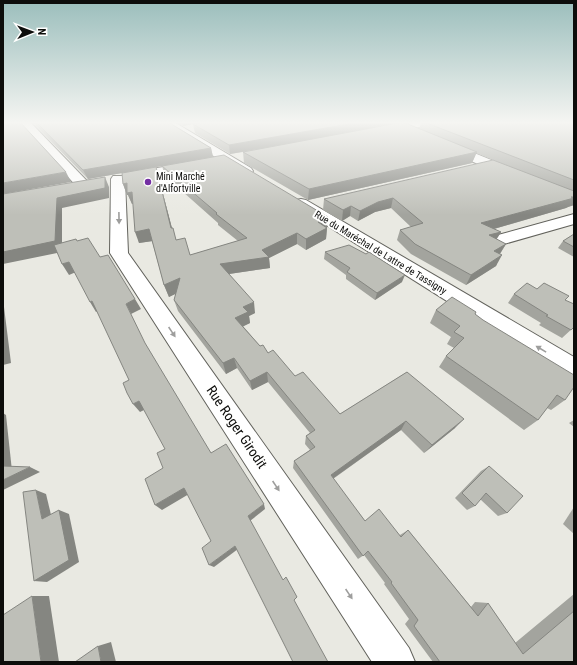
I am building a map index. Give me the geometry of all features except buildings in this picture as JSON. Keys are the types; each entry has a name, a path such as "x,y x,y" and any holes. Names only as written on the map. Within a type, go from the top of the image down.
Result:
{"street":[{"path":"53,153 83,185"},
{"path":"212,153 222,161 260,179"},
{"path":"463,153 523,178"},
{"path":"68,188 222,161"},
{"path":"466,170 490,164"},
{"name":"Rue Roger Girodit","path":"106,181 119,253 395,662"},
{"name":"Rue du Maréchal de Lattre de Tassigny","path":"287,195 315,205 574,369"},
{"path":"504,239 574,219"}],"place":[{"name":"Mini Marché d'Alfortville","path":"148,182"}]}
